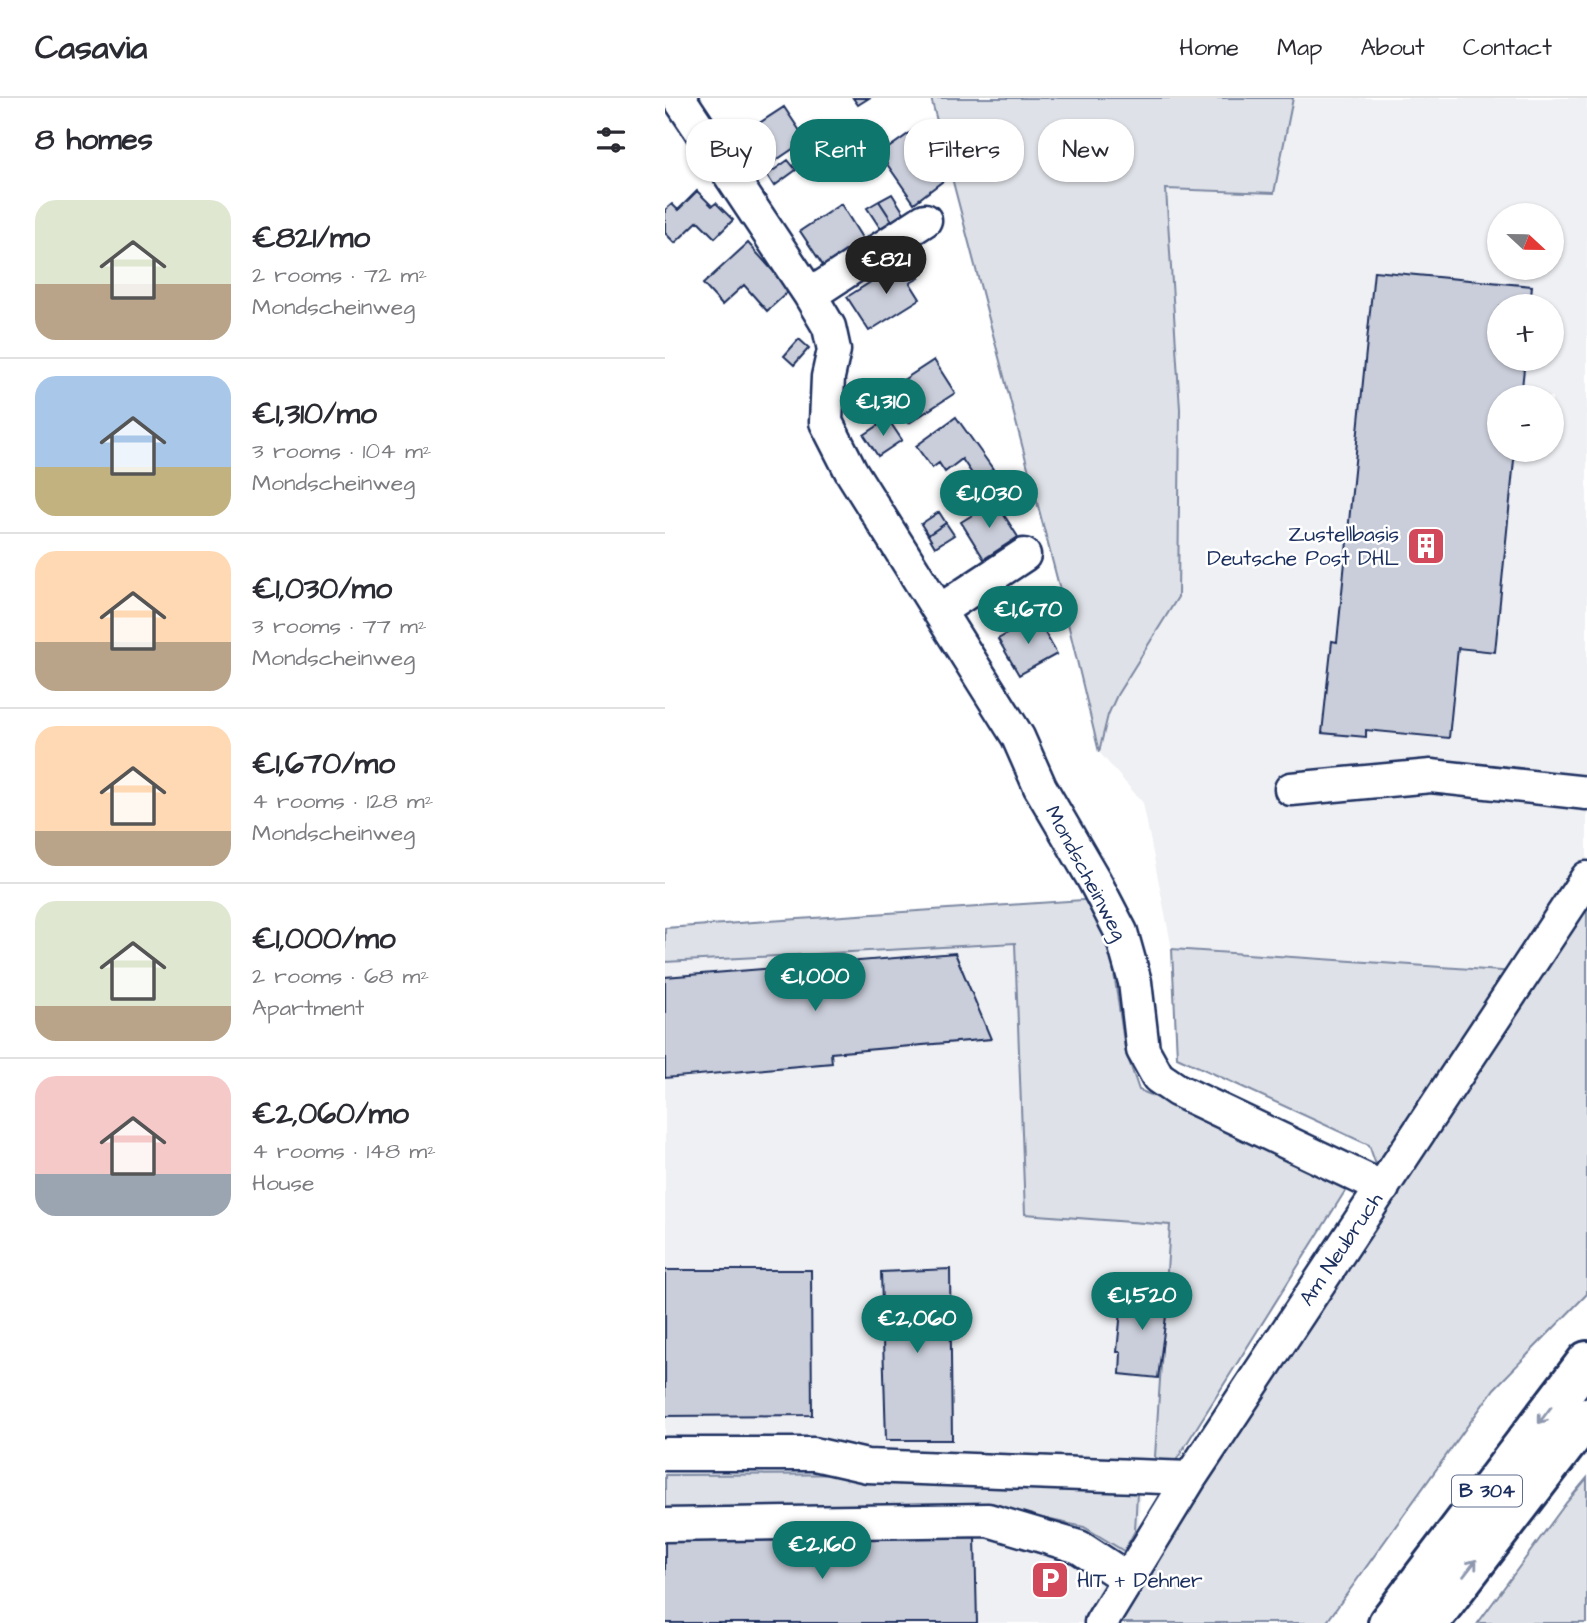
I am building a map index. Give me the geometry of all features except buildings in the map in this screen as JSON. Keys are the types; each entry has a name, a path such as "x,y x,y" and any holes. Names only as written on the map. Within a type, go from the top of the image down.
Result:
{"main road":[{"name":"B 304","path":"1388,1623 1587,1361"},
{"name":"B 304","path":"1429,1623 1587,1417"}],"street":[{"name":"Mondscheinweg","path":"691,102 829,327 834,350 828,377 825,422 851,471 1018,737 1040,787 1121,932 1135,982 1143,1050 1158,1077 1177,1090 1383,1188"},
{"path":"810,295 925,220"},
{"path":"939,611 1024,555"},
{"path":"1291,789 1431,776 1587,793"},
{"name":"Am Neubruch","path":"1101,1623 1191,1478 1587,878"},
{"path":"665,1454 814,1454 867,1466 1191,1478"},
{"path":"665,1525 988,1520 1079,1546 1128,1579"}],"shaded area":[{"path":"931,98 1293,98 1274,193 1166,189 1180,409 1178,597 1117,695 1108,715 1099,752 1059,586 953,182 1024,182 1024,119 937,119"},
{"path":"1293,98 1587,98 1587,898 1531,973 1172,949 1143,803 1099,752 1108,715 1117,695 1178,597 1180,406 1166,188 1274,193"},
{"path":"1587,898 1587,1294 1494,1389 1326,1623 1121,1623 1205,1485 1389,1202 1369,1145 1177,1057 1172,949 1531,973"},
{"path":"1098,899 1112,959 1125,1049 1139,1090 1352,1180 1172,1467 1155,1457 1170,1225 1025,1214 1015,943 665,962 665,928"},
{"path":"1015,943 1025,1214 1170,1225 1155,1457 1140,1492 1139,1536 1085,1623 665,1623 665,962"},
{"path":"932,1474 1137,1492 1135,1531 1124,1551 1084,1527 1008,1511 665,1518 665,1475"},
{"path":"1587,1478 1587,1623 1478,1623 1566,1503"}],"place":[{"name":"Zustellbasis Deutsche Post DHL","path":"1426,546"},
{"name":"HIT + Dehner","path":"1050,1580"}]}
